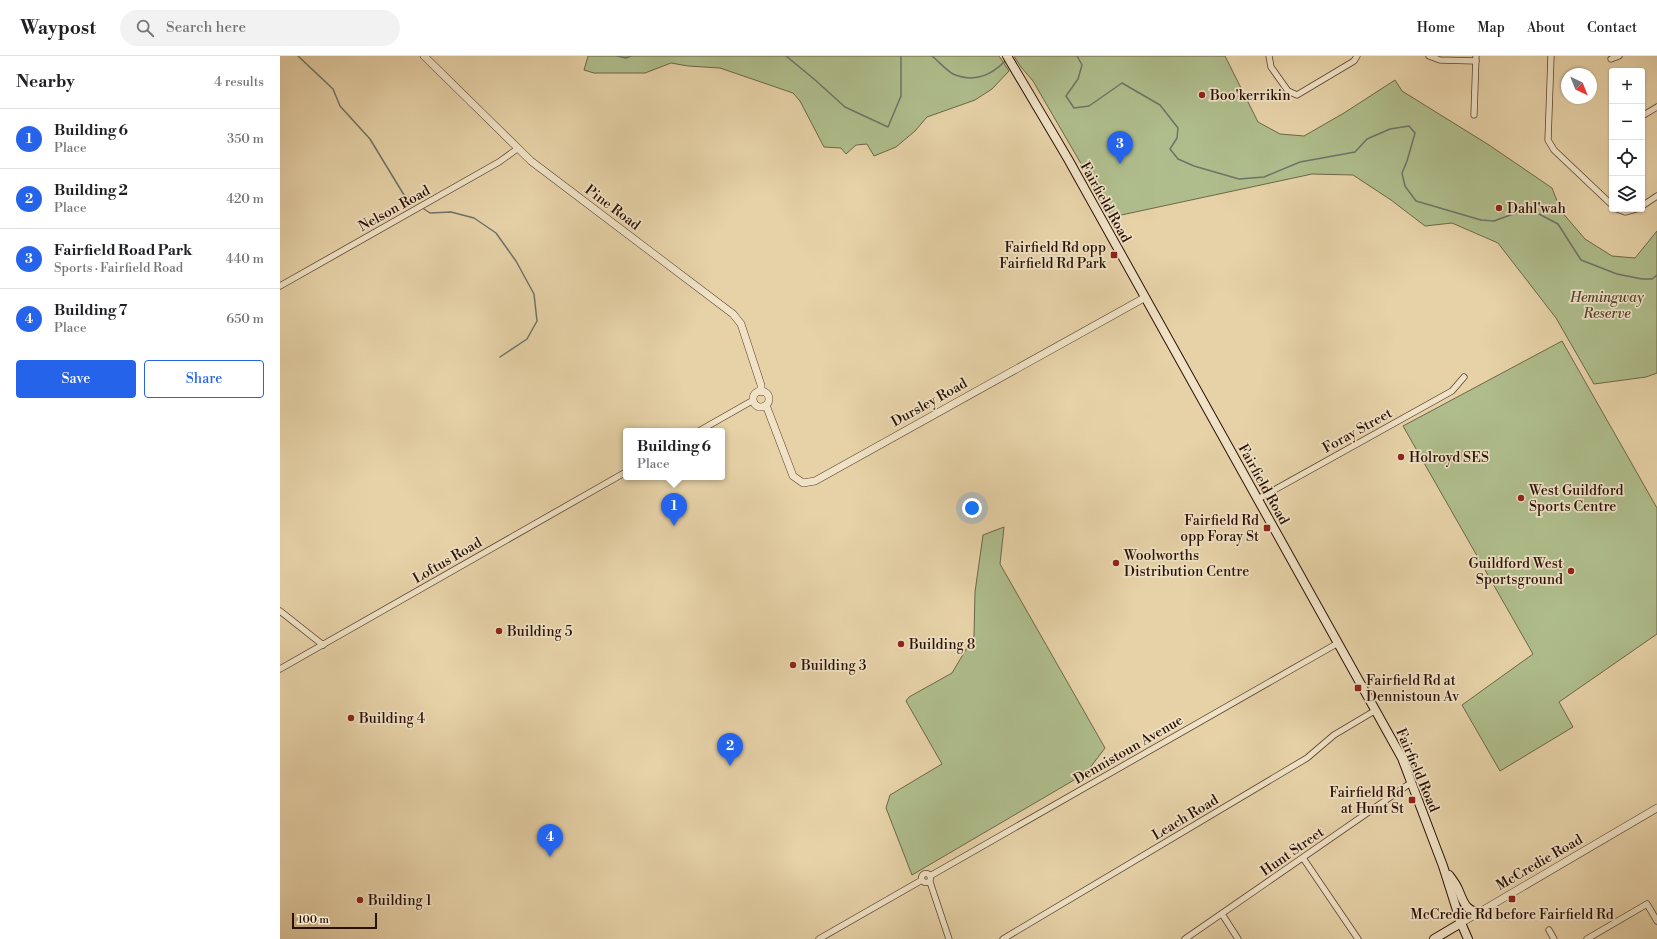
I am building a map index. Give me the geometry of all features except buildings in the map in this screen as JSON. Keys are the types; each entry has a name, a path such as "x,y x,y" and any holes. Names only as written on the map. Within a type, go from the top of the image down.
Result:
{"main road":[{"name":"Fairfield Road","path":"1007,56 1071,166 1402,758 1443,866 1468,939"},
{"path":"1443,866 1457,887 1465,905 1473,911 1480,912"},
{"name":"McCredie Road","path":"1434,939 1461,922"}],"street":[{"name":"Pine Road","path":"424,56 517,149 531,161 733,314 741,324 761,385 761,392"},
{"path":"1269,56 1271,67 1288,91 1297,95 1354,61 1357,56"},
{"path":"1429,56 1440,60 1476,59 1474,115"},
{"path":"1551,56 1548,140 1554,150 1609,202"},
{"path":"1611,59 1619,56"},
{"path":"1645,114 1657,107"},
{"name":"Nelson Road","path":"280,286 499,162 517,149"},
{"path":"1645,204 1657,196"},
{"name":"Dursley Road","path":"766,405 793,476 803,483 815,481 1144,298"},
{"name":"Foray Street","path":"1258,499 1452,391 1458,386 1464,377"},
{"path":"761,392 766,393 768,397 768,402 766,405 759,407 754,402 755,395 761,392"},
{"path":"704,428 750,402 754,402"},
{"name":"Loftus Road","path":"280,669 623,474"},
{"path":"280,611 322,645"},
{"name":"Dennistoun Avenue","path":"930,879 1338,643"},
{"name":"Leach Road","path":"1003,939 1306,758 1334,735 1376,710"},
{"name":"Hunt Street","path":"1185,939 1412,782"},
{"name":"McCredie Road","path":"1461,922 1657,808"},
{"path":"1303,858 1358,939"},
{"path":"821,938 922,880 925,883 930,879 949,939"},
{"path":"1587,939 1647,904 1657,921"},
{"path":"1222,914 1238,939"},
{"path":"1549,930 1554,939"}],"green space":[{"path":"588,56 999,56 1009,71 992,89 975,100 927,117 915,131 896,147 874,156 867,144 856,145 846,154 841,148 824,147 800,101 793,93 720,68 688,66 671,63 645,73 594,73 584,70"},
{"name":"Hemingway Reserve","path":"1014,56 1225,56 1258,122 1280,134 1304,136 1344,113 1395,80 1402,91 1489,145 1552,188 1561,211 1585,239 1612,256 1635,258 1657,231 1657,373 1646,377 1594,384 1556,318 1498,243 1452,223 1425,226 1391,200 1353,175 1312,174 1112,217 1033,81"},
{"name":"Guildford West Sportsground","path":"1562,341 1657,508 1657,634 1559,702 1573,727 1500,771 1462,705 1533,654 1403,426"},
{"path":"1004,527 1000,564 1105,748 1086,773 912,875 886,808 890,795 942,764 906,701 909,697 952,673 974,636 975,592 983,535"}],"waterway":[{"path":"298,56 333,89 340,106 370,139 404,195 414,200"},
{"path":"617,56 626,58 631,56"},
{"path":"786,56 845,107 888,127 901,96 901,56"},
{"path":"932,56 953,74 968,78 982,76 989,73 995,70 1006,60"},
{"path":"1077,56 1082,65 1078,79 1066,96 1074,108 1089,106 1122,83 1160,105 1178,128 1177,138 1170,149 1178,159 1194,166 1239,179 1264,177 1300,162 1355,152 1367,139 1390,129 1409,126 1415,133 1402,173 1405,186 1416,201 1481,220 1494,221 1524,210 1539,214 1558,224 1581,260 1617,274 1642,279 1652,279 1657,275"},
{"path":"424,209 430,213 451,212 474,218 496,233 516,261 534,294 537,321 527,339 500,357"}],"place":[{"name":"Boo'kerrikin","path":"1202,95"},
{"name":"Fairfield Road Park","path":"1120,164"},
{"name":"Dahl'wah","path":"1499,208"},
{"name":"Fairfield Rd opp Fairfield Rd Park","path":"1114,255"},
{"name":"Holroyd SES","path":"1401,457"},
{"name":"West Guildford Sports Centre","path":"1521,498"},
{"name":"Building 6","path":"674,526"},
{"name":"Fairfield Rd opp Foray St","path":"1267,528"},
{"name":"Woolworths Distribution Centre","path":"1116,563"},
{"name":"Guildford West Sportsground","path":"1571,571"},
{"name":"Building 5","path":"499,631"},
{"name":"Building 8","path":"901,644"},
{"name":"Building 3","path":"793,665"},
{"name":"Fairfield Rd at Dennistoun Av","path":"1358,688"},
{"name":"Building 4","path":"351,718"},
{"name":"Building 2","path":"730,766"},
{"name":"Fairfield Rd at Hunt St","path":"1412,800"},
{"name":"Building 7","path":"550,857"},
{"name":"McCredie Rd before Fairfield Rd","path":"1512,899"},
{"name":"Building 1","path":"360,900"}]}
